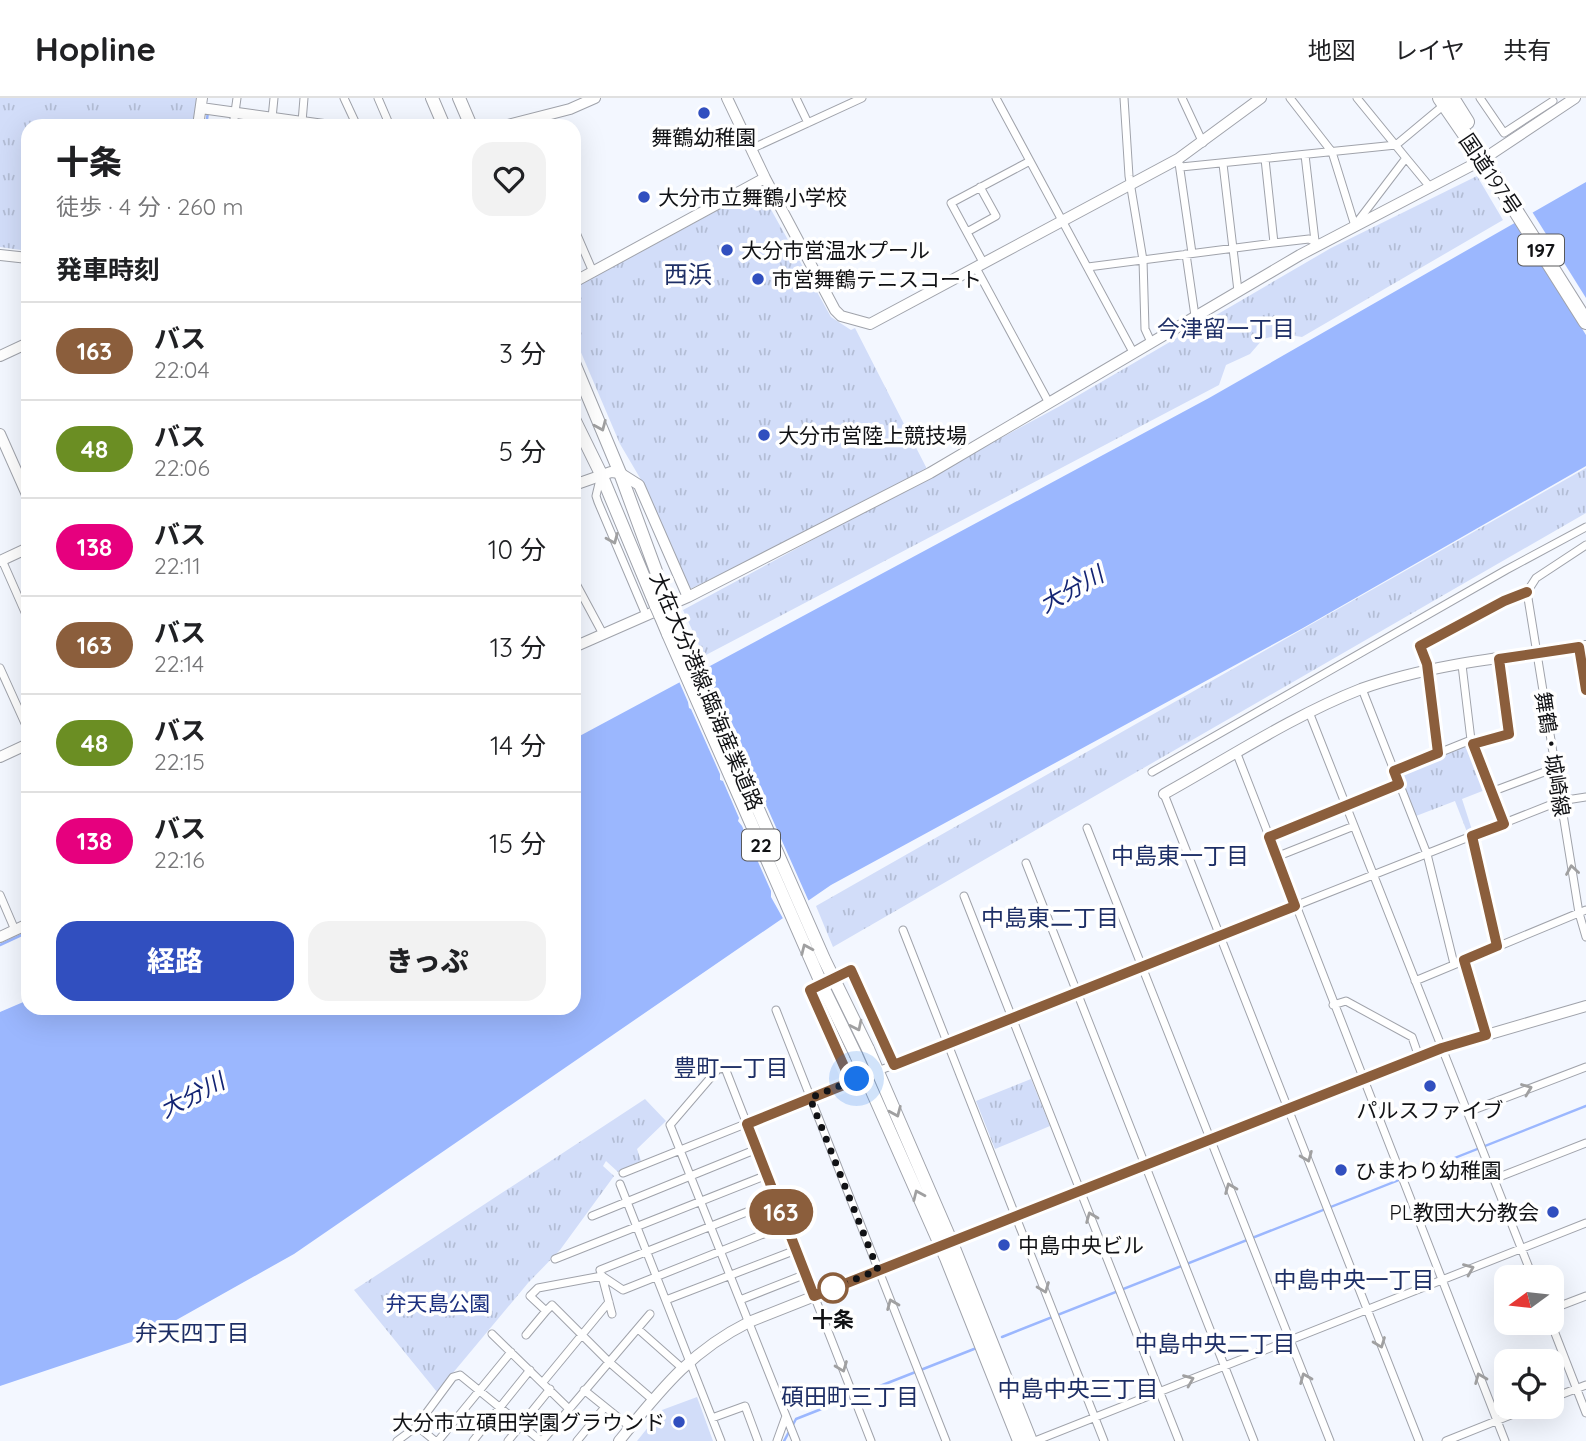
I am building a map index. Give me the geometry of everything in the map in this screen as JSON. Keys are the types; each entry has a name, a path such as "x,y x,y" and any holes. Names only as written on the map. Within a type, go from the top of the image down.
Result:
{"highway":[{"name":"国道197号","path":"1445,100 1586,309"},
{"name":"国道197号","path":"1498,176 1586,322"}],"main road":[{"path":"432,98 441,119"},
{"path":"459,98 468,119"},
{"name":"大在大分港線;臨海産業道路","path":"581,379 621,473 673,631 822,985 946,1244 1033,1441"},
{"name":"大在大分港線;臨海産業道路","path":"581,433 664,608"},
{"name":"大在大分港線;臨海産業道路","path":"673,631 828,969 878,1071 946,1244 1018,1441"}],"street":[{"path":"234,119 237,98"},
{"path":"274,98 274,119"},
{"path":"302,119 304,98"},
{"path":"344,98 354,119"},
{"path":"378,98 387,119"},
{"path":"543,119 595,98"},
{"path":"727,98 765,178 835,310 841,316 867,324 874,323 1131,185 1180,163 1261,98"},
{"path":"796,98 808,123"},
{"path":"751,149 861,98"},
{"path":"996,98 1133,352"},
{"path":"1124,98 1131,185 1143,260 1145,329 1151,342"},
{"path":"1182,98 1203,143"},
{"path":"1290,98 1332,152 1355,226"},
{"path":"1357,98 1430,187"},
{"path":"1480,98 1504,133 1554,103 1575,98"},
{"path":"1180,163 1223,164 1396,145 1445,100"},
{"path":"202,103 261,119"},
{"path":"581,644 688,597 930,473 1317,242 1355,226 1486,158 1554,103"},
{"path":"1305,155 1317,242"},
{"path":"1355,226 1406,158"},
{"path":"1265,159 1274,243"},
{"path":"1030,160 951,203 1049,403"},
{"path":"1180,163 1195,316"},
{"path":"1223,164 1238,291"},
{"path":"581,278 765,178"},
{"path":"967,232 996,216 981,187"},
{"path":"1087,267 1274,243 1317,242"},
{"path":"581,244 593,272"},
{"path":"0,255 21,257"},
{"path":"0,356 21,346"},
{"path":"0,434 21,481"},
{"path":"581,482 611,472 621,473 639,485 688,597"},
{"path":"601,474 596,496 646,615"},
{"path":"1152,772 1586,527"},
{"path":"1438,753 1428,671 1420,646 1504,601 1527,592 1536,578 1586,545"},
{"path":"21,551 1,561 21,604"},
{"path":"581,592 603,634"},
{"name":"舞鶴・城崎線","path":"1527,592 1560,801 1586,937"},
{"path":"1419,1441 1164,794 1309,712 1362,689 1428,671 1583,646 1586,691"},
{"path":"1394,771 1472,742 1509,734 1499,659"},
{"path":"1462,665 1472,742 1504,824"},
{"path":"0,668 21,714"},
{"path":"1362,689 1427,854 1454,964"},
{"path":"1309,712 1528,1265"},
{"path":"0,757 21,747"},
{"path":"1237,754 1505,1441"},
{"path":"1491,792 1555,768"},
{"path":"1269,837 1399,784"},
{"path":"878,1071 1560,801 1586,797"},
{"path":"1276,857 1354,826"},
{"path":"1087,828 1330,1441"},
{"path":"1472,836 1497,946"},
{"path":"1026,863 1254,1441"},
{"path":"0,895 15,930"},
{"path":"964,896 1179,1441"},
{"path":"1415,981 1583,911"},
{"path":"0,937 21,927"},
{"path":"903,930 1104,1441"},
{"path":"1464,960 1486,1035"},
{"path":"851,1082 810,990 851,970 894,1065"},
{"path":"1333,1005 1346,1000 1412,1037 1419,1058"},
{"path":"619,1441 686,1364 717,1339 748,1322 1442,1048 1586,1006"},
{"path":"776,1010 946,1441"},
{"path":"1468,1112 1586,1067"},
{"path":"795,1437 670,1125 718,1069 725,1068 871,1441"},
{"path":"623,1173 865,1076"},
{"path":"1494,1179 1586,1143"},
{"path":"592,1216 757,1149"},
{"path":"555,1259 767,1175"},
{"path":"620,1184 666,1300 686,1364 721,1441"},
{"path":"612,1314 600,1270 777,1200"},
{"path":"1033,1441 1586,1223"},
{"path":"546,1311 530,1296 538,1288 602,1276 623,1290 786,1225"},
{"path":"666,1300 796,1250"},
{"path":"740,1300 806,1275"},
{"path":"1564,1304 1586,1296"},
{"path":"543,1382 609,1301"},
{"path":"526,1335 552,1305 609,1362 653,1400"},
{"path":"397,1441 417,1426 453,1377 460,1375 542,1441 650,1314"},
{"path":"638,1329 686,1364"},
{"path":"492,1334 569,1409"},
{"path":"1556,1335 1586,1413"},
{"path":"417,1426 436,1441 512,1352"},
{"path":"473,1441 530,1370"},
{"path":"1564,1394 1586,1385"},
{"path":"508,1441 550,1390"},
{"path":"584,1390 630,1427"},
{"path":"712,1418 745,1406 758,1441"},
{"path":"577,1441 605,1407"},
{"path":"1446,1441 1502,1419"},
{"path":"777,1441 788,1420"}],"green space":[{"path":"0,98 198,98 195,119 21,119 21,250 0,247"},
{"path":"1477,176 1503,220 1302,337 1283,334 1263,339 1250,354 1226,365 1219,385 704,656 683,610 1060,406 1331,248"},
{"path":"759,188 831,317 851,330 855,328 927,469 802,536 690,589 640,478 620,444 581,352 581,284"},
{"path":"1586,468 1586,513 833,947 816,906"},
{"path":"1466,746 1470,747 1485,790 1462,799 1472,830 1467,832 1455,801 1416,816 1400,774 1402,771"},
{"path":"1031,1079 1050,1126 995,1149 976,1101"},
{"name":"弁天島公園","path":"645,1099 666,1121 637,1149 641,1161 618,1172 606,1161 603,1166 614,1176 560,1250 528,1283 437,1392 354,1290"},
{"name":"大分市立碩田学園グラウンド","path":"697,1397 713,1441 637,1441 662,1410"}],"water":[{"name":"大分川","path":"1586,182 1586,466 1303,628 831,885 294,1254 146,1337 0,1386 0,1012 21,1003 21,1015 581,1015 581,735 1209,398"}],"pier":[{"path":"1531,210 1586,298 1586,335 1514,220"},
{"path":"704,665 810,904 785,922 771,897 771,891 738,821 723,781 720,780 720,774 678,679"}],"waterway":[{"path":"207,119 208,112"},
{"path":"0,945 21,935"},
{"path":"1002,1337 1586,1106"},
{"path":"784,1441 796,1419 974,1349"}],"bus line":[{"name":"163","path":"1527,592 1504,601 1420,646 1427,664 1438,753 1394,771 1399,784 1269,837 1295,906 894,1065 851,970 810,990 851,1082 747,1124 814,1296 1442,1048 1486,1035 1464,960 1497,946 1472,836 1504,824 1473,744 1509,734 1499,659 1579,647 1586,690"}],"place":[{"name":"舞鶴幼稚園","path":"704,113"},
{"name":"大分市立舞鶴小学校","path":"644,197"},
{"name":"大分市営温水プール","path":"727,250"},
{"name":"市営舞鶴テニスコート","path":"758,279"},
{"name":"大分市営陸上競技場","path":"764,435"},
{"name":"パルスファイブ","path":"1430,1086"},
{"name":"ひまわり幼稚園","path":"1341,1170"},
{"name":"PL教団大分教会","path":"1553,1212"},
{"name":"中島中央ビル","path":"1004,1245"},
{"name":"十条","path":"833,1288"},
{"name":"大分市立碩田学園グラウンド","path":"679,1422"}],"district":[{"name":"西浜","path":"688,274"},
{"name":"今津留一丁目","path":"1226,328"},
{"name":"中島東一丁目","path":"1180,855"},
{"name":"中島東二丁目","path":"1050,917"},
{"name":"豊町一丁目","path":"731,1067"},
{"name":"中島中央一丁目","path":"1354,1279"},
{"name":"弁天四丁目","path":"192,1332"},
{"name":"中島中央二丁目","path":"1215,1343"},
{"name":"中島中央三丁目","path":"1078,1388"},
{"name":"碩田町三丁目","path":"850,1396"}],"route":[{"path":"833,1288 878,1270 810,1098 857,1079"}]}
